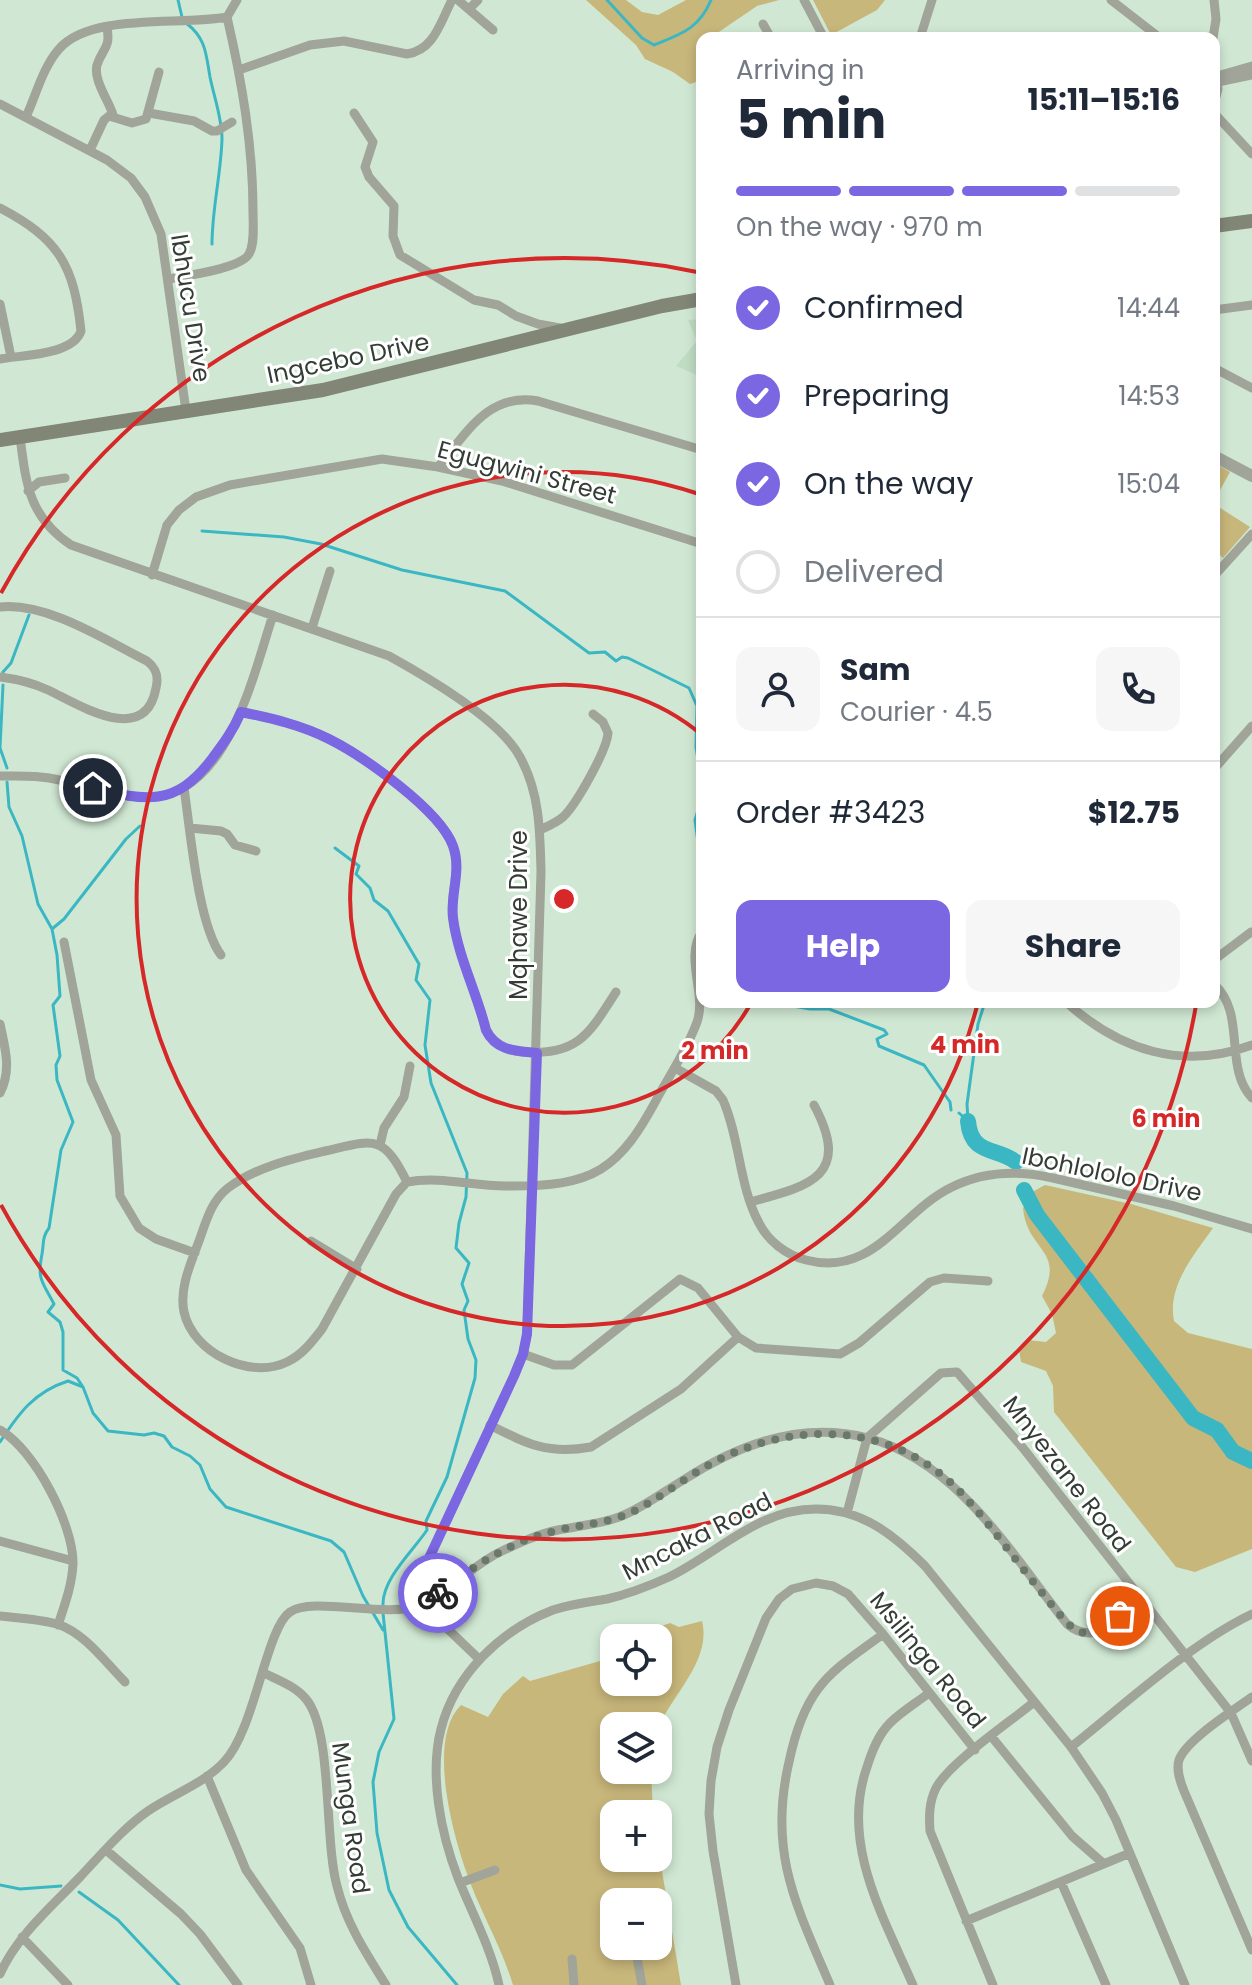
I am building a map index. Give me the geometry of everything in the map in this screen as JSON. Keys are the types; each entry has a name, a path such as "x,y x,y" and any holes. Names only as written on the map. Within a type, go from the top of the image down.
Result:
{"main road":[{"path":"1220,225 1252,221"},
{"name":"Ingcebo Drive","path":"0,440 333,388 696,300"}],"street":[{"path":"168,279 232,265 249,255 253,231 250,137 227,17 237,0"},
{"path":"239,70 310,45 344,41 414,53 429,45 452,0"},
{"path":"458,0 493,30"},
{"path":"469,9 478,0"},
{"path":"804,0 821,32"},
{"path":"922,32 932,0"},
{"path":"1111,0 1152,32"},
{"path":"1214,0 1214,32"},
{"path":"26,117 57,51 75,36 92,29 143,22 227,17"},
{"path":"763,24 768,32"},
{"path":"107,28 109,38 97,66 97,77 113,115 136,123 143,121 149,113 159,72"},
{"path":"1220,78 1252,66"},
{"path":"1220,79 1252,75"},
{"name":"Ibhucu Drive","path":"0,104 121,169 145,197 161,234 186,411"},
{"path":"149,113 194,121 212,131 232,122"},
{"path":"354,113 373,142 365,164 367,173 394,208 393,236 398,254 470,298 498,305 538,324 567,329"},
{"path":"90,150 104,120 113,115"},
{"path":"1220,119 1252,154"},
{"path":"0,208 38,231 61,258 73,279 81,331 68,348 5,358 0,304"},
{"path":"1220,309 1252,305"},
{"path":"1220,371 1252,388"},
{"path":"438,467 487,412 499,404 518,399 538,401 696,448"},
{"name":"Mqhawe Drive","path":"20,437 28,491 38,513 61,538 81,550 376,650 442,688 506,738 525,766 536,799 540,830 537,1053 527,1334 523,1354 423,1571 420,1583 424,1603"},
{"path":"1220,459 1252,476"},
{"name":"Egugwini Street","path":"152,575 167,525 179,510 196,497 230,485 374,460 438,467 502,481 696,542"},
{"path":"28,491 39,482 65,478"},
{"path":"1220,569 1252,534"},
{"path":"312,628 330,571"},
{"path":"0,607 27,607 59,619 147,661 154,667 157,680 154,697 147,708 125,718 97,715 32,684 0,677"},
{"path":"0,776 47,777 140,797 159,797 184,788 230,736 273,615"},
{"path":"241,712 276,719 335,742 406,791 444,829 452,842 457,861 453,919 486,1030 490,1038 503,1048 537,1053 561,1051 575,1044 603,1013 616,992"},
{"path":"540,830 568,811 606,743 606,727 593,714"},
{"path":"1220,762 1252,726"},
{"path":"184,788 209,931 221,955"},
{"path":"190,828 221,831 235,845 256,851"},
{"path":"1220,955 1251,932"},
{"path":"64,942 91,1080 116,1135 120,1196 139,1228 156,1239 195,1253"},
{"path":"1220,993 1230,1007 1239,1076 1252,1098"},
{"path":"407,1182 390,1151 380,1145 362,1143 300,1157 251,1175 218,1197 195,1253 182,1296 184,1315 191,1328 203,1344 218,1355 253,1368 286,1363 309,1346 322,1329 396,1194 407,1182 454,1180 505,1186 582,1179 620,1156 639,1134 675,1068 698,1018 699,1008"},
{"path":"1073,1008 1102,1032 1135,1047 1170,1055 1236,1051 1252,1045"},
{"path":"0,1024 8,1062 6,1082 0,1093"},
{"path":"380,1145 384,1128 404,1097 410,1066"},
{"name":"Ibohlololo Drive","path":"675,1068 716,1091 723,1100 758,1222 773,1242 798,1258 823,1263 848,1261 861,1256 874,1250 938,1194 970,1179 1001,1173 1034,1174 1108,1190 1215,1216 1252,1229"},
{"path":"750,1202 797,1190 808,1185 821,1170 830,1150 829,1139 814,1105"},
{"path":"311,1241 357,1269"},
{"path":"523,1354 554,1365 572,1365 680,1279 698,1288 738,1337 756,1348 840,1354 859,1343 930,1282 944,1278 988,1281"},
{"path":"490,1425 541,1449 591,1447 681,1389 738,1337"},
{"name":"Mnyezane Road","path":"867,1438 941,1373 957,1372 1023,1448 1231,1713 1252,1761"},
{"path":"4,1433 24,1450 69,1531 73,1561 69,1593 58,1625"},
{"path":"0,1974 22,1937 133,1823 224,1762 237,1743 279,1625 293,1609 303,1606 405,1609 424,1603 499,1552 546,1533 615,1519 711,1464 766,1439 808,1433 838,1434 867,1438 906,1454 952,1484 1074,1629 1085,1634 1099,1632 1141,1600"},
{"path":"847,1513 867,1438"},
{"name":"Mncaka Road","path":"499,1985 460,1883 439,1800 437,1751 449,1706 461,1683 479,1659 530,1621 580,1602 627,1594 649,1586 771,1517 805,1509 847,1513 886,1531 925,1566 1071,1747 1102,1793 1130,1853 1181,1984"},
{"path":"0,1541 73,1561"},
{"name":"Msilinga Road","path":"736,1985 713,1851 709,1814 711,1781 717,1747 729,1710 766,1618 779,1599 792,1589 808,1584 825,1584 848,1594 975,1750"},
{"path":"424,1603 445,1628 479,1659"},
{"path":"1071,1747 1187,1656 1228,1626 1252,1614"},
{"path":"0,1616 58,1625 81,1638 125,1682"},
{"path":"830,1985 786,1874 780,1811 783,1786 792,1746 818,1689 834,1671 883,1634"},
{"name":"Munga Road","path":"264,1673 295,1689 315,1713 322,1746 336,1885 356,1938 386,1985"},
{"path":"913,1985 864,1864 857,1812 861,1783 880,1736 890,1723 929,1693"},
{"path":"1252,1697 1189,1746 1179,1762 1178,1770 1184,1791 1252,1950"},
{"path":"993,1985 936,1847 930,1831 929,1815 934,1791 941,1780 1034,1702"},
{"path":"991,1736 1072,1836 1104,1864"},
{"path":"207,1776 246,1870 300,1948 311,1985"},
{"path":"106,1850 181,1914 238,1985"},
{"path":"966,1921 1130,1853"},
{"path":"460,1883 495,1870"},
{"path":"1061,1882 1106,1985"},
{"path":"22,1937 68,1985"},
{"path":"572,1959 574,1985"},
{"path":"638,1960 642,1985"}],"shaded area":[{"path":"586,0 626,0 642,12 658,15 686,0 779,0 757,6 719,32 696,32 696,82 690,84 645,59 636,45"},
{"path":"813,0 885,0 877,10 837,32 829,32"},
{"path":"696,319 696,339 688,320"},
{"path":"696,342 696,375 676,366"},
{"path":"1220,466 1230,472 1220,490"},
{"path":"1220,508 1250,527 1223,558 1220,555"},
{"path":"1045,1185 1131,1204 1213,1228 1178,1283 1174,1296 1174,1321 1188,1333 1252,1349 1252,1549 1195,1572 1176,1567 1054,1412 1053,1386 1046,1371 1021,1362 1019,1350 1027,1340 1046,1342 1056,1333 1052,1314 1042,1296 1050,1269 1048,1259 1031,1234 1023,1208 1034,1191"},
{"path":"702,1621 704,1636 696,1664 667,1712 600,1712 600,1784 652,1784 652,1800 600,1800 600,1872 662,1872 665,1888 600,1888 600,1960 672,1960 672,1931 681,1985 513,1985 471,1885 449,1810 444,1761 445,1739 451,1720 461,1705 488,1717 503,1694 523,1676 530,1681 600,1661 600,1696 672,1696 672,1624 667,1624 670,1623 679,1627"}],"waterway":[{"path":"178,0 182,17"},
{"path":"607,0 642,38 654,45 681,34 695,24 711,0"},
{"path":"186,23 204,47 222,131 212,244"},
{"path":"202,531 284,537 321,544 402,570 505,591 589,653 605,652 616,661 622,657 628,658 689,688 696,704"},
{"path":"3,672 11,663 29,615"},
{"path":"3,685 0,748 7,768"},
{"path":"7,782 9,807 22,836 38,904 52,929 60,996 53,1005 60,1056 56,1065 57,1080 73,1122 61,1150 40,1275 54,1304 48,1312 60,1322 63,1332 63,1370 77,1378 83,1387"},
{"path":"696,817 696,827"},
{"path":"52,929 64,919 126,839 140,826"},
{"path":"335,848 359,866 356,874 370,888 374,900 388,911 419,964 416,980 430,1000 425,1045 431,1083 467,1173 466,1197 456,1248 469,1263 462,1284 468,1301 464,1310 468,1339 476,1360 475,1378 447,1477 426,1521 427,1530 387,1585 383,1605"},
{"path":"804,1008 829,1009 884,1030 887,1034 877,1039 879,1046 924,1065 950,1102 951,1110"},
{"path":"968,1121 967,1104 983,1008"},
{"path":"959,1113 968,1121"},
{"path":"968,1121 970,1132 979,1145 1016,1162"},
{"path":"1024,1190 1037,1215 1193,1418 1217,1430 1233,1452 1252,1461"},
{"path":"0,1442 21,1413 46,1391 68,1381 83,1387 93,1413 108,1431 164,1436 172,1447 200,1465 210,1489 226,1507 331,1541 344,1552 363,1596 383,1630"},
{"path":"383,1613 394,1719 379,1752 373,1782 377,1833 389,1890 408,1927 457,1985"},
{"path":"0,1885 20,1889 61,1886"},
{"path":"79,1892 118,1920 179,1985"}],"way so far":[{"path":"438,1593 499,1552 546,1533 615,1519 721,1458 766,1439 808,1433 838,1434 880,1442 906,1454 952,1484 1067,1624 1080,1633 1099,1632 1120,1616"}],"route":[{"path":"93,788 149,798 184,788 198,777 230,736 241,712 276,719 335,742 406,791 430,813 452,842 457,861 453,919 486,1030 490,1038 503,1048 537,1053 527,1334 514,1376 423,1571 420,1583 424,1603 438,1593"}]}
